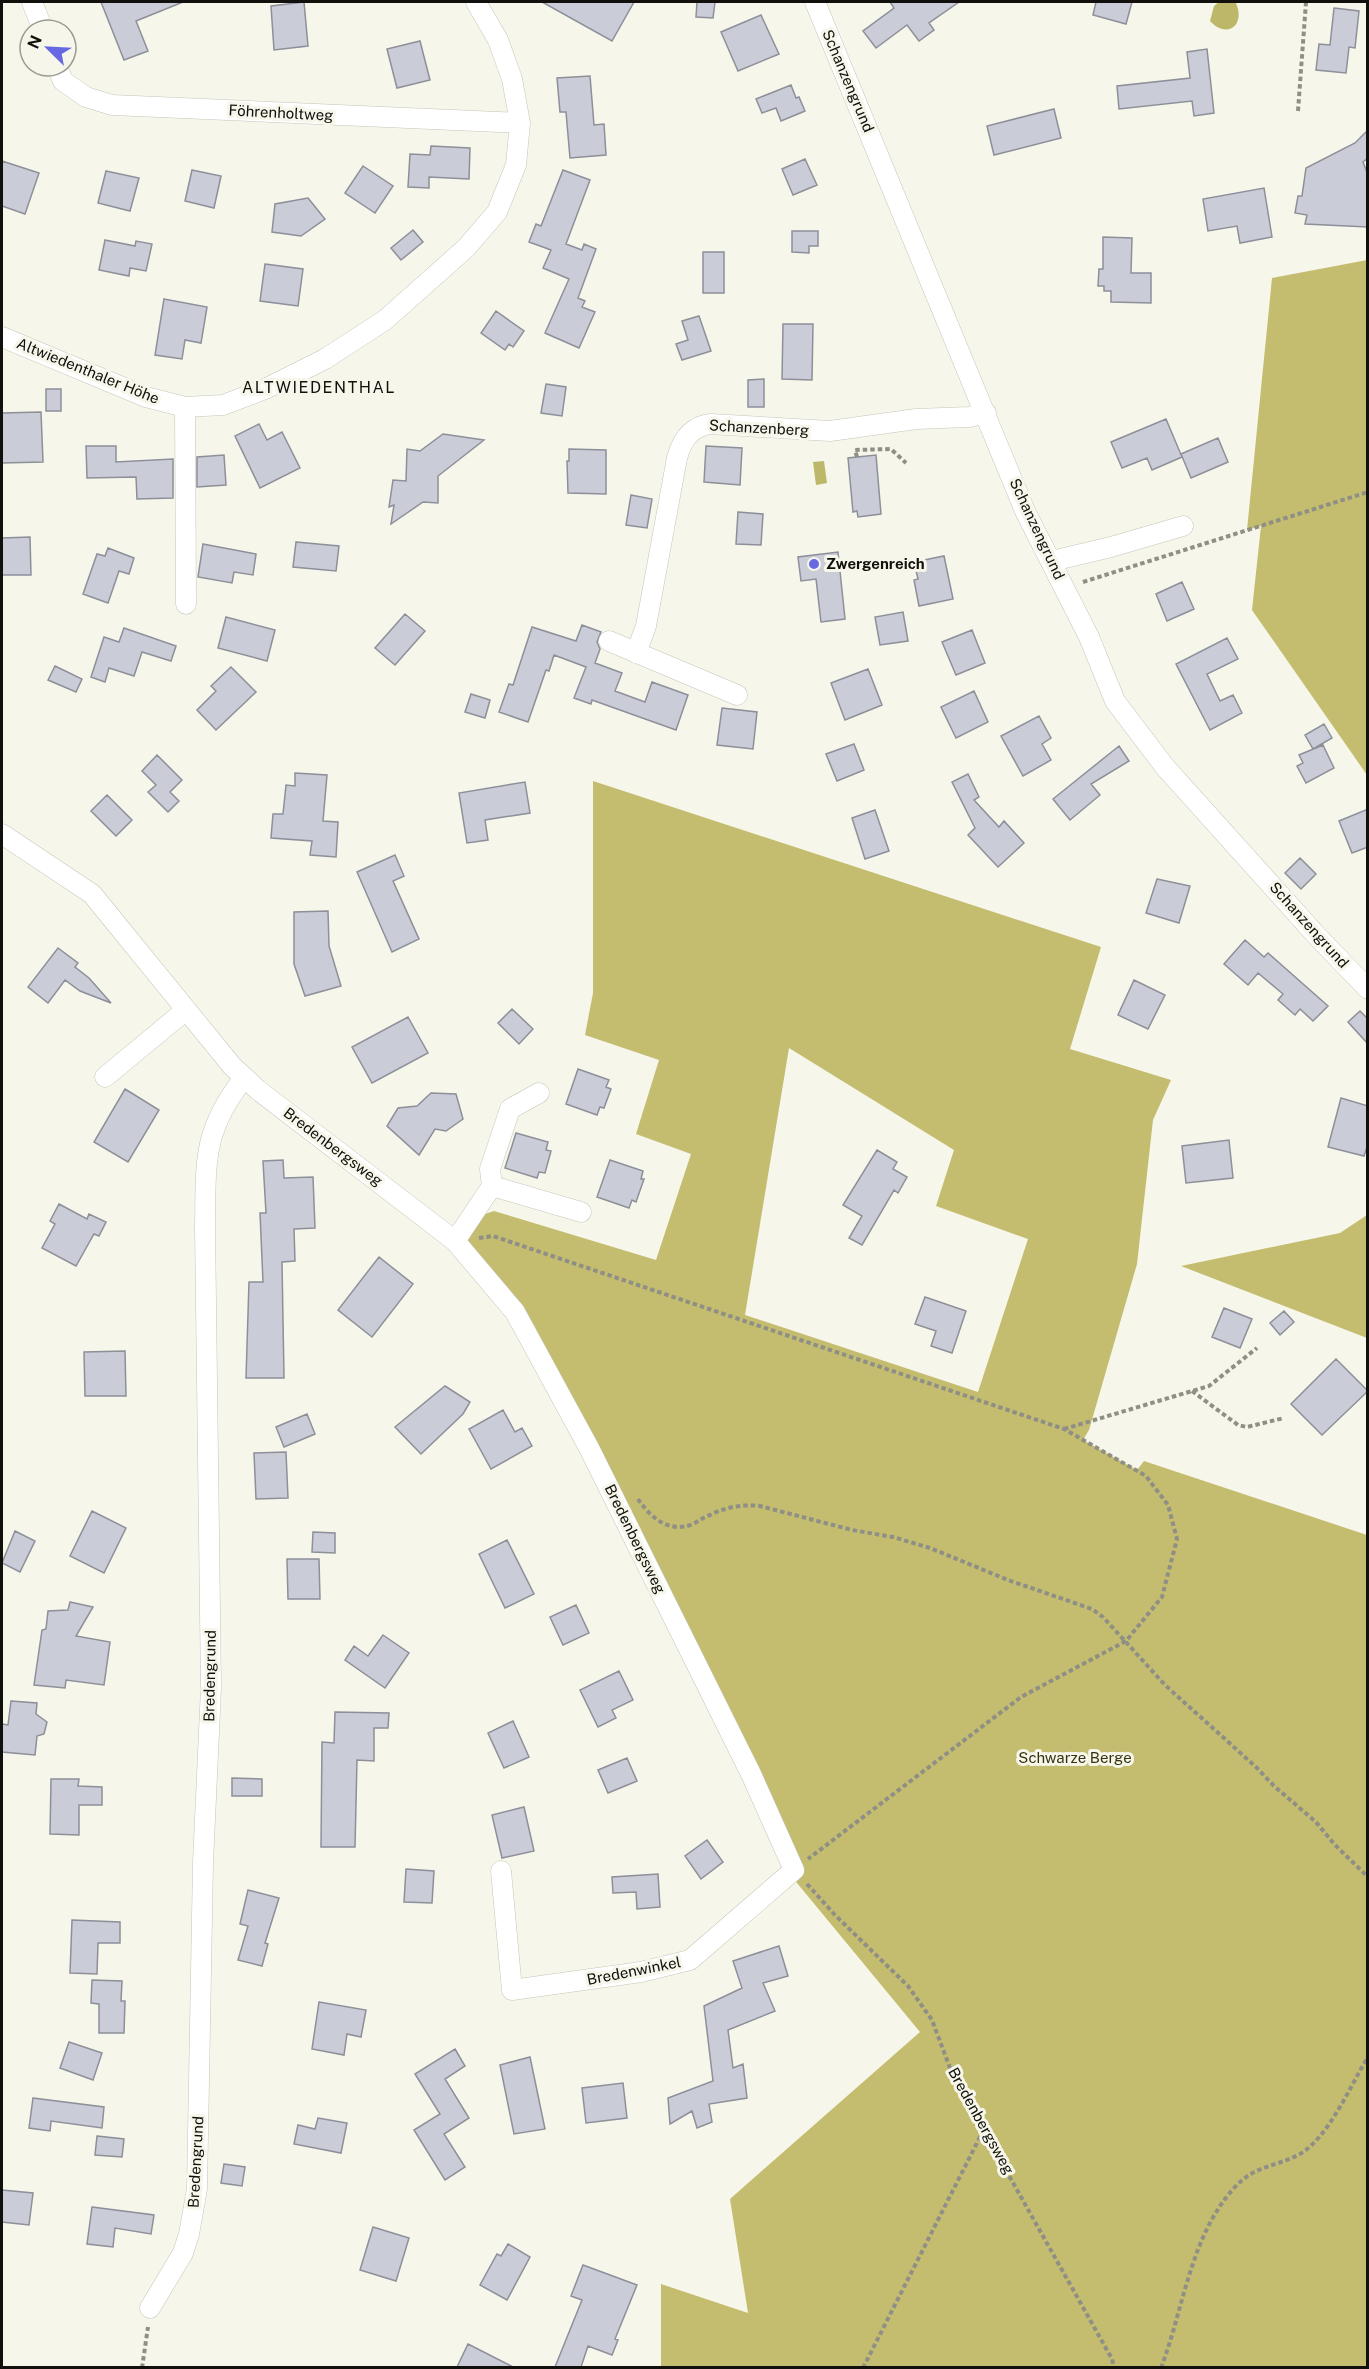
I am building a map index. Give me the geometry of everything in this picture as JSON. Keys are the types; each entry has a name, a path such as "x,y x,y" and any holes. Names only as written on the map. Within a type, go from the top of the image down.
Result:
{"street":[{"path":"32,2 38,18"},
{"name":"Altwiedenthaler Höhe","path":"2,337 146,397 185,407 223,405 265,389 325,359 385,320 466,248 497,212 516,165 520,123 509,69 498,40 476,2"},
{"name":"Schanzengrund","path":"815,2 1025,511 1089,637 1116,701 1165,767 1367,988"},
{"name":"Föhrenholtweg","path":"62,78 86,97 112,105 520,123"},
{"path":"185,407 186,604"},
{"name":"Schanzenberg","path":"636,653 646,626 679,449 695,428 711,424 830,431 916,419 969,417 986,413"},
{"path":"1052,561 1183,526"},
{"path":"609,641 737,695"},
{"name":"Bredenbergsweg","path":"2,834 92,894 244,1078 455,1241 515,1312 590,1448 751,1774 794,1870"},
{"path":"105,1077 186,1010"},
{"name":"Bredengrund","path":"150,2308 183,2253 189,2234 197,2189 202,1863 211,1688 206,1155 212,1132 222,1111 244,1078"},
{"path":"455,1241 492,1186 490,1169 510,1109 539,1093"},
{"path":"492,1186 581,1212"},
{"name":"Bredenwinkel","path":"501,1871 512,1990 641,1972 690,1960 794,1870"}],"path":[{"path":"1298,111 1306,2"},
{"path":"856,457 855,450 891,449 906,463"},
{"path":"1066,590 1089,579 1368,492"},
{"path":"455,1241 493,1236 1064,1430 1146,1476 1168,1505 1177,1539 1162,1597 1126,1641 1021,1697 794,1870"},
{"path":"1064,1430 1209,1386 1257,1348"},
{"path":"1191,1391 1238,1425 1247,1427 1284,1418"},
{"path":"633,1492 646,1510 668,1526 692,1525 708,1515 746,1504 760,1506 852,1530 893,1537 930,1548 1008,1580 1092,1609 1103,1617 1165,1685 1316,1822 1335,1845 1368,1877"},
{"name":"Bredenbergsweg","path":"794,1870 835,1915 908,1986 932,2020 953,2076 1107,2349 1114,2367"},
{"path":"1161,2367 1197,2252 1223,2204 1235,2187 1250,2174 1262,2167 1300,2153 1313,2144 1329,2123 1368,2057"},
{"path":"863,2367 984,2129"},
{"path":"142,2367 150,2308"}],"green space":[{"path":"1368,260 1367,775 1252,610 1261,526 1247,530 1272,278"},
{"name":"Schwarze Berge","path":"593,781 1101,947 1070,1049 1171,1080 1153,1120 1137,1264 1089,1430 1083,1440 1137,1470 1144,1461 1367,1535 1367,2367 661,2367 661,2284 748,2313 730,2199 920,2032 797,1883 515,1312 455,1241 470,1219 494,1211 656,1260 691,1154 636,1134 659,1060 585,1035 593,993","holes":["789,1048 954,1150 936,1206 1028,1239 978,1392 745,1315"]},
{"path":"1367,1215 1367,1338 1181,1266 1340,1233"}],"shaded area":[{"path":"1219,2 1236,3 1238,18 1233,27 1222,29 1210,21 1214,6"},
{"path":"824,461 827,483 816,485 813,462"}],"building":[{"path":"101,2 183,2 136,21 148,51 124,60"},
{"path":"304,2 308,46 274,50 271,6"},
{"path":"542,2 634,2 612,41"},
{"path":"697,2 715,2 713,18 696,17"},
{"path":"890,2 959,2 929,23 934,30 919,41 907,25 876,48 863,31 894,8"},
{"path":"1096,2 1132,2 1126,24 1093,15"},
{"path":"1334,8 1359,11 1355,48 1349,47 1346,73 1316,70 1319,44 1330,45"},
{"path":"761,15 779,54 738,71 721,32"},
{"path":"420,41 430,80 397,88 387,49"},
{"path":"1207,49 1214,113 1194,116 1192,101 1119,109 1117,86 1190,78 1187,52"},
{"path":"590,76 594,125 604,124 606,155 570,158 566,112 560,112 557,78"},
{"path":"791,85 805,111 781,121 776,108 762,113 756,99"},
{"path":"1054,109 1061,138 994,155 987,126"},
{"path":"1368,130 1368,158 1363,162 1368,175 1368,227 1305,224 1307,215 1295,213 1298,196 1302,196 1306,168 1355,143"},
{"path":"431,146 470,148 469,179 429,177 429,188 408,187 410,154 430,155"},
{"path":"805,159 817,185 793,195 782,169"},
{"path":"2,161 39,173 25,214 2,206"},
{"path":"363,166 393,186 375,213 345,193"},
{"path":"192,170 221,176 214,208 185,201"},
{"path":"563,170 590,180 566,244 582,250 584,244 596,249 578,298 585,301 582,307 595,312 579,348 545,333 569,279 543,268 551,250 529,242 536,224 541,226"},
{"path":"106,171 139,178 130,211 98,203"},
{"path":"1264,188 1272,237 1240,243 1237,226 1208,231 1203,199"},
{"path":"308,198 325,219 301,236 272,232 275,204"},
{"path":"413,230 423,242 401,260 391,248"},
{"path":"792,231 818,231 818,246 809,246 809,253 792,252"},
{"path":"1103,237 1132,238 1131,273 1151,273 1151,303 1111,302 1111,291 1104,291 1104,286 1098,286 1099,269 1103,269"},
{"path":"105,240 135,246 136,241 152,244 146,271 130,268 129,276 99,270"},
{"path":"703,252 724,252 724,293 703,293"},
{"path":"265,264 303,269 298,306 260,301"},
{"path":"164,299 207,307 201,343 185,340 182,359 155,355"},
{"path":"496,311 524,331 513,347 509,344 505,350 481,333"},
{"path":"699,316 711,351 682,360 676,344 688,340 682,321"},
{"path":"783,324 813,324 812,380 782,379"},
{"path":"764,379 764,407 748,407 748,380"},
{"path":"546,384 566,387 562,416 541,413"},
{"path":"46,389 61,389 61,411 46,411"},
{"path":"41,412 43,462 2,463 2,413"},
{"path":"1166,419 1182,457 1152,470 1147,458 1122,468 1111,442"},
{"path":"259,424 267,440 282,432 300,468 260,488 235,436"},
{"path":"443,434 484,440 438,476 438,503 423,502 391,524 394,505 389,507 393,480 406,481 407,449 420,451"},
{"path":"1218,438 1228,462 1191,478 1181,454"},
{"path":"86,446 116,446 116,462 173,459 173,498 137,499 136,477 87,478"},
{"path":"706,446 742,448 740,485 704,482"},
{"path":"569,449 606,450 606,494 568,493"},
{"path":"224,455 226,485 197,487 197,457"},
{"path":"876,455 881,514 858,517 857,511 853,512 848,458"},
{"path":"631,495 652,499 647,528 626,525"},
{"path":"738,512 763,514 761,545 736,544"},
{"path":"30,537 31,575 2,575 2,538"},
{"path":"296,542 339,546 336,571 293,567"},
{"path":"203,544 256,554 253,575 234,572 232,583 198,577"},
{"path":"108,548 134,558 129,574 119,571 108,603 83,594 97,554 105,556"},
{"path":"838,552 845,619 821,622 816,579 801,581 798,557"},
{"path":"944,556 953,599 919,606 914,580 918,579 914,562"},
{"path":"1182,582 1194,609 1167,621 1156,594"},
{"path":"903,612 908,641 880,645 875,617"},
{"path":"405,614 425,631 395,665 375,648"},
{"path":"226,617 275,630 267,661 218,648"},
{"path":"582,625 601,632 597,642 600,649 595,663 622,673 615,691 645,702 652,682 688,695 676,730 592,700 591,704 574,698 586,667 554,655 549,671 546,670 528,722 499,712 509,684 513,685 532,627 576,641"},
{"path":"124,628 176,646 171,661 142,652 134,676 109,668 105,682 91,677 104,637 119,642"},
{"path":"972,630 985,663 956,675 942,642"},
{"path":"1227,638 1238,659 1207,674 1220,701 1233,695 1242,713 1210,730 1176,664"},
{"path":"55,666 82,679 76,692 48,680"},
{"path":"231,667 256,692 216,730 197,710 216,691 211,686"},
{"path":"868,669 882,705 845,720 831,683"},
{"path":"974,691 988,722 956,738 941,707"},
{"path":"471,694 490,700 485,718 465,712"},
{"path":"722,708 757,712 753,749 717,745"},
{"path":"1039,716 1051,738 1042,744 1051,760 1023,776 1001,736"},
{"path":"1324,724 1332,738 1313,749 1305,735"},
{"path":"854,744 864,770 837,781 826,754"},
{"path":"1323,745 1334,768 1306,783 1297,766 1303,763 1299,755"},
{"path":"1119,746 1129,761 1091,784 1100,795 1070,820 1053,799"},
{"path":"157,755 182,780 170,792 179,801 168,812 148,792 156,785 142,771"},
{"path":"295,773 327,775 323,821 338,822 336,857 310,855 312,841 271,838 273,814 283,814 286,785 295,786"},
{"path":"968,774 979,797 974,800 999,827 1004,821 1024,843 998,867 968,835 975,828 952,782"},
{"path":"525,782 530,813 485,820 488,840 467,843 459,793"},
{"path":"107,795 132,820 116,836 91,811"},
{"path":"1368,809 1368,847 1352,853 1339,821"},
{"path":"875,810 889,851 865,859 852,818"},
{"path":"395,855 404,876 393,881 419,939 392,952 357,872"},
{"path":"1300,858 1316,874 1301,889 1285,873"},
{"path":"1157,879 1190,886 1179,923 1146,913"},
{"path":"328,911 329,946 341,986 305,996 294,964 294,912"},
{"path":"1245,940 1264,957 1268,953 1328,1006 1313,1021 1300,1009 1295,1015 1278,1000 1283,994 1258,973 1248,985 1224,964"},
{"path":"58,948 78,963 75,967 89,978 111,1003 80,991 65,980 48,1003 28,987"},
{"path":"1134,980 1165,995 1148,1029 1118,1015"},
{"path":"512,1009 533,1029 519,1044 498,1023"},
{"path":"1360,1011 1368,1019 1368,1044 1348,1022"},
{"path":"408,1017 428,1053 372,1083 352,1047"},
{"path":"578,1069 609,1080 606,1087 611,1089 604,1108 600,1107 597,1115 566,1104"},
{"path":"125,1089 159,1110 128,1162 94,1142"},
{"path":"431,1093 456,1094 463,1119 446,1131 435,1129 419,1155 387,1126 398,1108 417,1106"},
{"path":"1341,1098 1368,1106 1368,1144 1364,1156 1328,1147"},
{"path":"516,1133 548,1142 546,1150 551,1151 545,1173 539,1172 537,1178 505,1168"},
{"path":"1229,1140 1233,1178 1186,1183 1182,1146"},
{"path":"877,1150 897,1162 893,1169 907,1177 898,1193 894,1190 862,1245 849,1238 862,1216 843,1205"},
{"path":"283,1160 284,1178 313,1177 315,1228 294,1229 295,1261 282,1262 284,1378 246,1378 249,1282 263,1282 260,1213 266,1213 263,1161"},
{"path":"610,1160 643,1171 641,1179 644,1179 636,1202 632,1200 629,1208 597,1197"},
{"path":"59,1204 87,1219 89,1214 106,1222 99,1236 94,1234 76,1266 42,1248 55,1224 50,1221"},
{"path":"379,1257 413,1284 372,1337 338,1310"},
{"path":"925,1297 966,1311 952,1353 931,1346 936,1331 915,1324"},
{"path":"1224,1308 1252,1319 1240,1348 1212,1337"},
{"path":"1284,1311 1294,1322 1280,1335 1270,1323"},
{"path":"125,1351 126,1396 85,1396 84,1352"},
{"path":"1336,1359 1368,1391 1322,1435 1291,1404"},
{"path":"445,1386 470,1402 463,1414 421,1454 395,1427"},
{"path":"503,1410 515,1432 522,1428 532,1446 491,1469 469,1429"},
{"path":"307,1414 315,1434 284,1447 276,1427"},
{"path":"286,1452 288,1498 256,1499 254,1453"},
{"path":"92,1511 126,1528 104,1573 70,1556"},
{"path":"15,1531 35,1541 20,1572 2,1563"},
{"path":"313,1532 335,1533 335,1553 312,1552"},
{"path":"507,1540 534,1594 505,1608 479,1554"},
{"path":"287,1559 319,1559 320,1599 288,1599"},
{"path":"70,1602 93,1607 76,1636 110,1642 104,1685 66,1680 65,1688 34,1685 42,1630 46,1629 48,1611 68,1610"},
{"path":"576,1605 589,1633 563,1645 550,1617"},
{"path":"383,1635 409,1653 385,1688 345,1660 354,1646 368,1656"},
{"path":"619,1671 633,1700 612,1710 616,1718 598,1727 580,1690"},
{"path":"11,1701 37,1703 36,1714 47,1722 44,1734 37,1736 35,1755 2,1752 2,1724 8,1725"},
{"path":"335,1712 389,1713 388,1728 374,1728 374,1761 357,1760 355,1847 321,1847 322,1742 334,1743"},
{"path":"513,1721 529,1757 504,1768 488,1733"},
{"path":"627,1758 637,1781 608,1793 598,1770"},
{"path":"232,1778 262,1779 262,1796 232,1796"},
{"path":"51,1779 79,1779 78,1786 102,1787 102,1805 79,1805 79,1835 50,1834"},
{"path":"524,1807 534,1851 502,1858 492,1815"},
{"path":"707,1840 723,1862 701,1879 685,1856"},
{"path":"406,1869 434,1871 432,1903 404,1902"},
{"path":"658,1874 660,1907 637,1909 636,1892 613,1893 612,1877"},
{"path":"248,1890 279,1898 265,1943 268,1944 262,1966 238,1960 248,1926 240,1924"},
{"path":"72,1920 120,1922 120,1943 98,1943 97,1974 70,1973"},
{"path":"779,1946 788,1976 763,1983 775,2011 728,2030 733,2068 743,2064 747,2098 709,2104 712,2122 697,2128 692,2111 670,2124 668,2098 713,2081 704,2006 742,1988 733,1961"},
{"path":"92,1980 122,1981 121,2001 125,2001 124,2033 99,2033 99,2004 91,2003"},
{"path":"319,2002 366,2010 361,2037 347,2034 344,2055 312,2049"},
{"path":"69,2042 102,2053 93,2080 60,2068"},
{"path":"455,2049 465,2066 445,2079 469,2118 444,2134 465,2167 445,2180 414,2130 440,2114 415,2074"},
{"path":"530,2057 545,2129 514,2134 500,2065"},
{"path":"623,2083 627,2118 586,2123 582,2088"},
{"path":"33,2098 104,2107 102,2128 51,2121 50,2131 29,2128"},
{"path":"318,2118 347,2123 341,2153 294,2144 298,2125 315,2129"},
{"path":"97,2136 124,2139 122,2157 95,2155"},
{"path":"224,2164 245,2167 242,2186 221,2183"},
{"path":"2,2190 33,2193 29,2225 2,2222"},
{"path":"92,2207 154,2215 151,2234 115,2228 113,2247 87,2244"},
{"path":"373,2227 409,2238 396,2281 360,2270"},
{"path":"508,2244 530,2257 507,2300 480,2285 497,2254 501,2256"},
{"path":"583,2265 637,2285 615,2339 618,2340 612,2355 588,2346 581,2367 555,2367 582,2300 571,2296"},
{"path":"468,2344 513,2367 457,2367"}],"place":[{"name":"Zwergenreich","path":"814,564"}],"district":[{"name":"ALTWIEDENTHAL","path":"319,387"}]}
